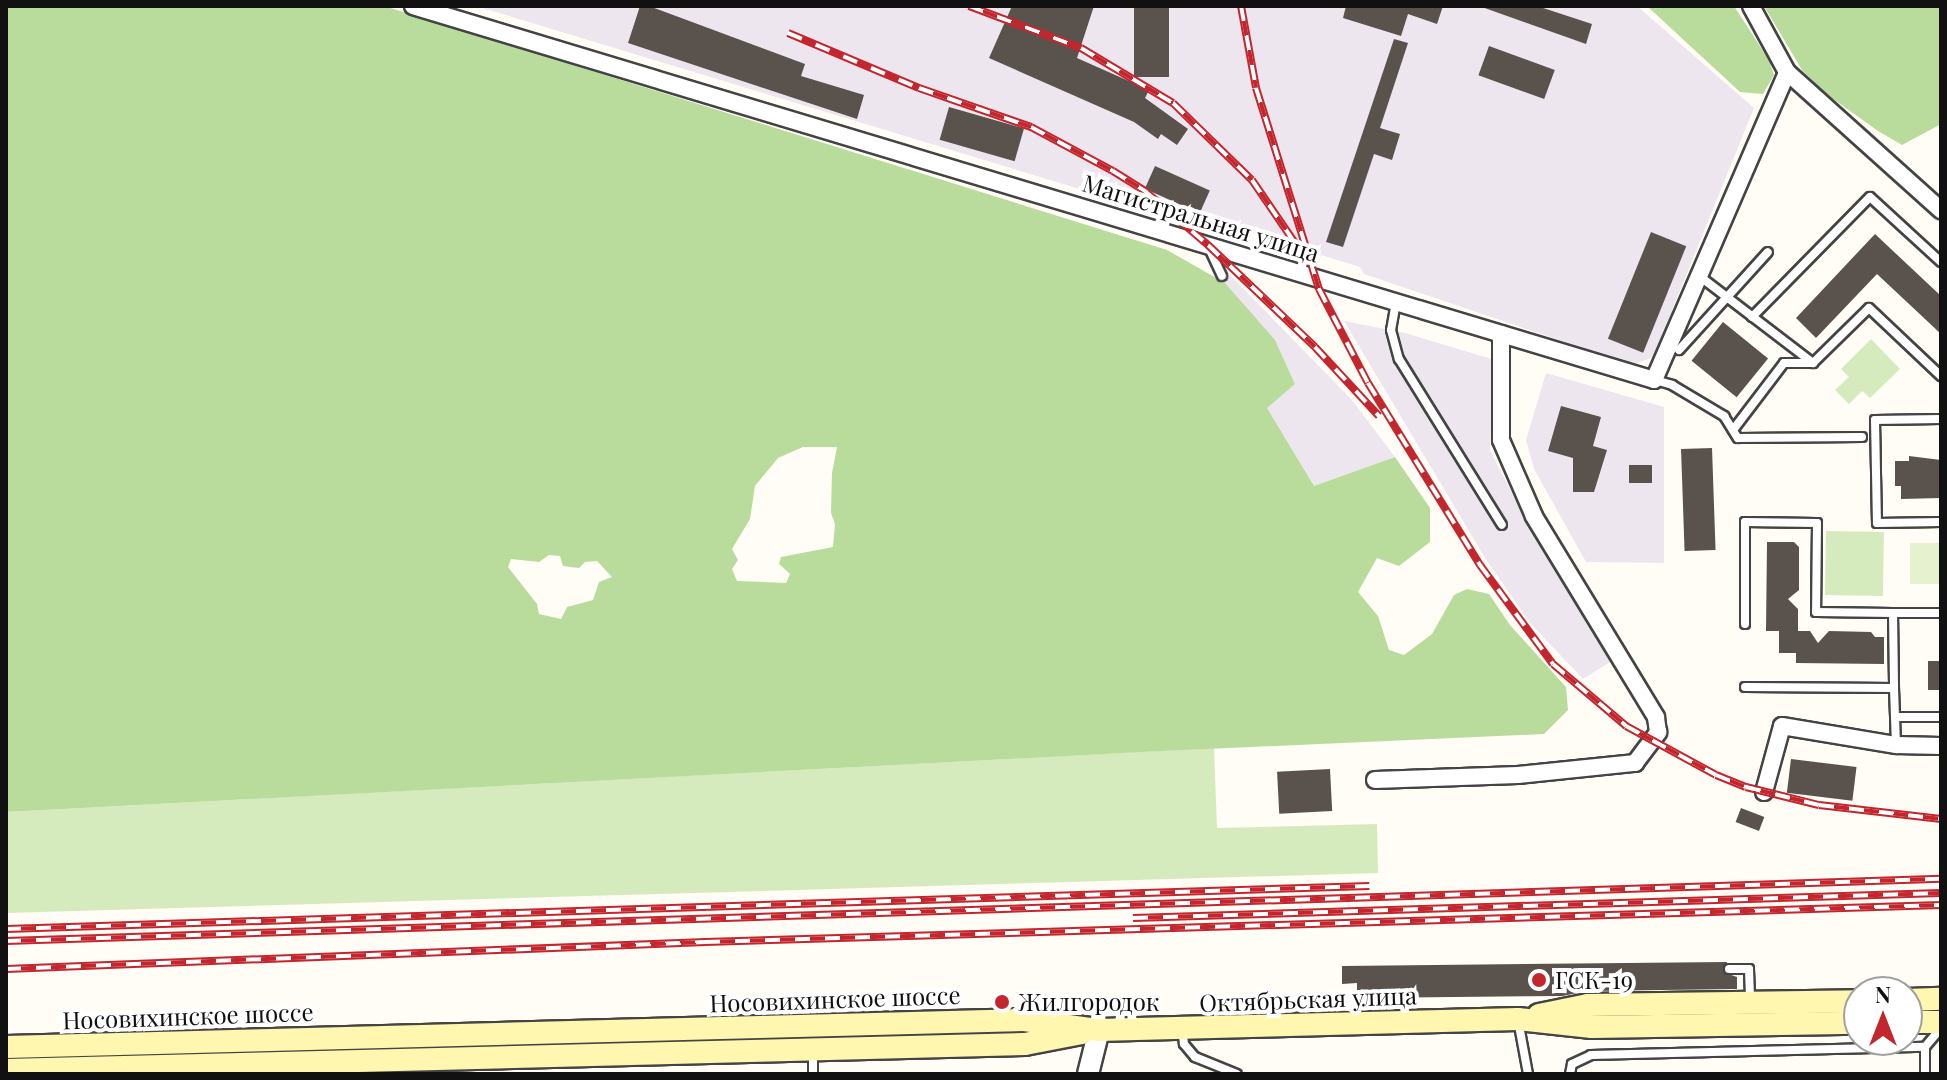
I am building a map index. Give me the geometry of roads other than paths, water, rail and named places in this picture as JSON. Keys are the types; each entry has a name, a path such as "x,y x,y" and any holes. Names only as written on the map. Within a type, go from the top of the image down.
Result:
{"main road":[{"name":"Октябрьская улица","path":"1518,1019 1588,1005 1718,999 1750,1003 1843,1001"},
{"name":"Октябрьская улица","path":"1099,1030 1518,1019 1592,1027 1843,1023"},
{"name":"Носовихинское шоссе","path":"6,1047 1024,1020 1099,1030"},
{"name":"Носовихинское шоссе","path":"6,1070 497,1064 1025,1044 1099,1030"}],"street":[{"name":"Магистральная улица","path":"413,6 1654,380"},
{"path":"1751,6 1787,72 1941,210"},
{"path":"1654,380 1787,72"},
{"path":"1375,780 1518,775 1635,763 1655,739 1658,724 1534,516 1501,440 1501,334"},
{"path":"1764,792 1782,726 1896,745 1941,746"},
{"path":"1088,1074 1099,1030"}],"lane":[{"path":"1752,317 1870,197 1941,262"},
{"path":"1208,245 1222,276"},
{"path":"1679,350 1768,252"},
{"path":"1698,275 1813,363"},
{"path":"1396,302 1391,330 1399,359 1502,525"},
{"path":"1733,430 1784,363 1813,363 1869,308 1941,376"},
{"path":"1654,380 1672,385 1724,416 1738,438 1862,437"},
{"path":"1941,419 1875,420 1877,523 1941,522"},
{"path":"1745,624 1745,522 1817,523 1816,612 1941,613"},
{"path":"1893,613 1896,745"},
{"path":"1745,687 1894,688"},
{"path":"1895,717 1941,717"},
{"path":"1729,969 1749,969 1750,1003"},
{"path":"1518,1019 1528,1074"},
{"path":"1182,1028 1184,1044 1195,1057 1237,1074"},
{"path":"1925,1074 1925,1047 1941,1028"},
{"path":"1570,1074 1572,1064 1591,1055 1925,1047"},
{"path":"813,1050 813,1074"}],"railway":[{"path":"969,6 1081,48 1173,103 1252,180 1297,246"},
{"path":"1241,6 1256,88 1319,289 1368,383 1480,565 1553,664 1626,726 1716,775 1746,787 1819,805 1941,819"},
{"path":"788,33 919,88 1031,127 1146,192 1208,245 1315,347 1379,416"},
{"path":"6,941 1941,879"},
{"path":"6,929 1369,886"},
{"path":"1133,918 1941,893"},
{"path":"6,969 705,942 1941,905"}],"place":[{"name":"ГСК-19","path":"1539,980"},
{"name":"Жилгородок","path":"1002,1002"}]}
